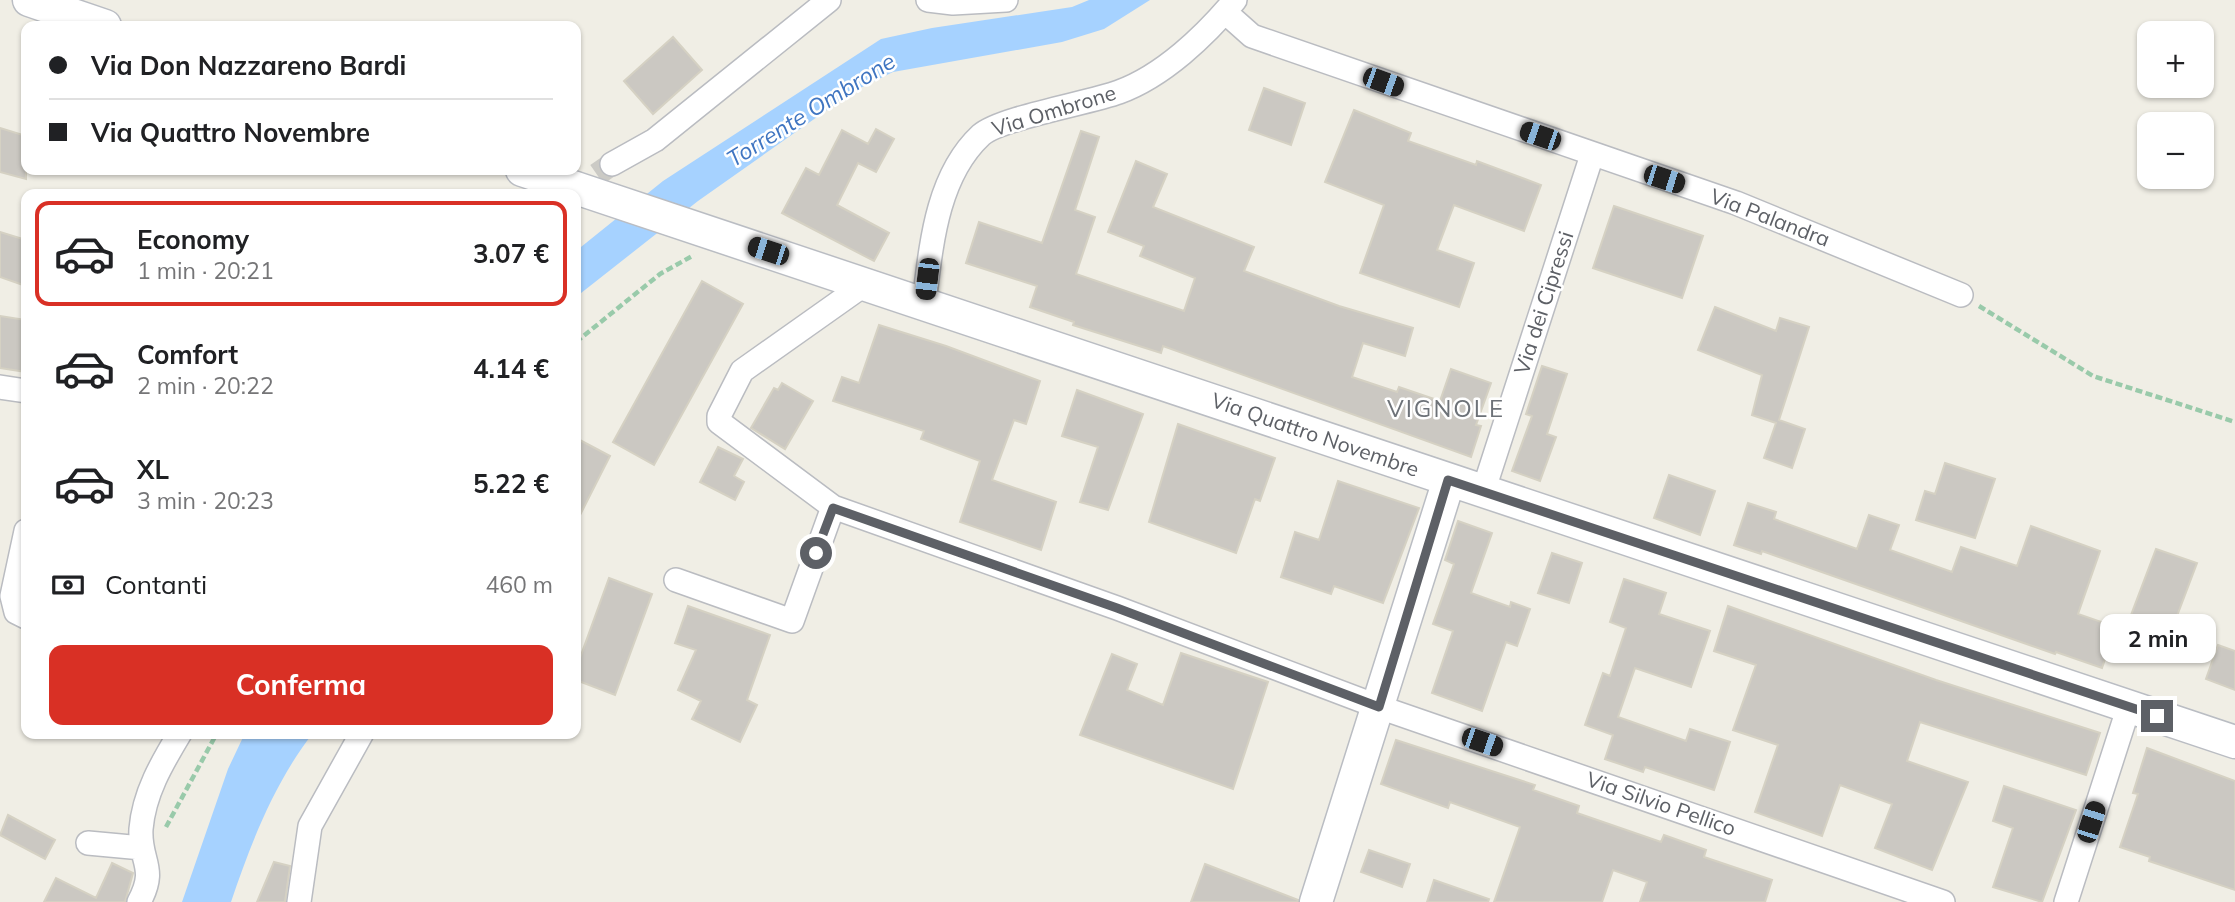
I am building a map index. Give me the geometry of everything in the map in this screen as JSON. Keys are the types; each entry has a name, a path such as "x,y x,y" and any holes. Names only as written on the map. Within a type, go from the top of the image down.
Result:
{"main road":[{"path":"29,0 90,21"},
{"name":"Via Quattro Novembre","path":"536,175 577,189"},
{"name":"Via Quattro Novembre","path":"581,190 2235,742"},
{"path":"1316,902 1448,480"}],"street":[{"path":"612,164 655,140 829,0"},
{"path":"928,0 1002,3 1006,0"},
{"name":"Via Palandra","path":"1230,6 1252,36 1592,155 1736,202 1961,296"},
{"name":"Via Ombrone","path":"924,304 934,228 958,164 983,133 1121,92 1182,55 1230,6"},
{"name":"Via dei Cipressi","path":"1483,492 1592,155"},
{"name":"Via Silvio Pellico","path":"865,284 742,371 719,416 719,422 833,508 1117,608 1379,707 1943,902"},
{"path":"0,387 21,390"},
{"path":"676,580 792,621 833,508"},
{"path":"21,554 12,596 16,612 21,614"},
{"path":"2066,902 2129,706"},
{"path":"139,902 148,880 142,821 155,777 177,739"},
{"path":"299,902 310,826 359,739"},
{"path":"88,843 144,855"}],"path":[{"path":"581,338 660,274 693,256 719,235"},
{"path":"1961,296 2093,376 2235,422"},
{"path":"144,855 213,739"}],"water":[{"name":"Torrente Ombrone","path":"1089,0 1150,0 1104,29 1062,42 893,72 854,91 698,201 581,293 581,247 663,181 881,39 932,28 1072,7"},
{"path":"242,739 309,739 265,814 231,902 182,902 228,769"}],"building":[{"path":"673,37 702,70 653,114 624,81"},
{"path":"1264,88 1305,103 1291,145 1249,130"},
{"path":"1354,110 1411,133 1408,141 1476,165 1477,161 1541,185 1524,231 1454,205 1437,250 1474,263 1459,307 1360,273 1384,205 1325,182"},
{"path":"0,128 21,134 21,175 26,175 26,179 0,172"},
{"path":"876,129 894,139 876,172 858,163 837,205 889,233 874,261 782,213 806,168 819,175 842,130 868,144"},
{"path":"1081,131 1099,137 1075,210 1095,217 1076,274 1184,311 1195,278 1140,256 1144,246 1108,232 1136,161 1167,174 1153,207 1254,247 1244,271 1339,306 1413,328 1405,356 1363,343 1352,377 1397,392 1399,387 1440,401 1451,369 1491,383 1476,425 1481,426 1471,457 1163,346 1161,353 1073,325 1074,322 1030,307 1037,286 966,263 979,222 1042,243"},
{"path":"1614,206 1703,236 1682,298 1593,268"},
{"path":"0,232 21,238 21,284 0,277"},
{"path":"702,281 743,304 654,465 613,442"},
{"path":"1715,307 1776,331 1780,318 1809,327 1779,420 1805,429 1792,468 1764,458 1776,423 1752,415 1762,375 1698,350"},
{"path":"0,316 21,319 21,371 0,368"},
{"path":"879,325 946,346 1040,381 1026,424 1014,420 992,480 1056,502 1041,550 960,522 980,461 921,439 924,431 833,401 842,377 859,383"},
{"path":"1542,366 1567,374 1547,434 1556,437 1540,481 1512,471 1532,416 1526,414"},
{"path":"782,383 813,401 785,449 751,428 774,388 778,390"},
{"path":"1077,390 1143,414 1108,510 1080,502 1098,447 1062,436"},
{"path":"1178,424 1275,458 1260,501 1255,499 1236,553 1149,522"},
{"path":"581,441 610,456 581,513"},
{"path":"718,447 743,459 734,476 744,482 735,500 700,482"},
{"path":"1945,463 1995,479 1975,538 1916,520 1925,491 1935,494"},
{"path":"1669,475 1715,491 1700,535 1654,518"},
{"path":"1338,481 1419,508 1383,603 1334,586 1331,594 1281,577 1295,532 1319,540"},
{"path":"1748,503 1776,512 1774,519 1857,549 1869,515 1899,525 1890,550 1952,572 1961,547 2017,566 2031,526 2100,551 2078,614 2116,627 2102,668 1762,551 1761,554 1734,545"},
{"path":"1458,521 1492,533 1471,593 1510,607 1511,602 1530,609 1517,646 1506,642 1482,711 1432,693 1453,631 1433,624 1454,564 1445,560"},
{"path":"2156,549 2197,563 2166,645 2125,631"},
{"path":"1552,553 1582,563 1569,603 1538,593"},
{"path":"609,578 652,594 615,695 581,682 581,655"},
{"path":"1624,579 1666,593 1659,614 1710,631 1691,687 1635,668 1618,717 1686,741 1690,729 1730,742 1714,790 1645,767 1643,772 1605,759 1613,735 1585,725 1603,673 1610,676 1626,628 1610,622"},
{"path":"688,606 770,635 747,700 757,705 740,742 692,719 701,701 678,690 696,650 675,643"},
{"path":"1728,606 1936,680 2100,733 2086,775 1920,722 1907,761 1968,782 1932,870 1875,848 1892,804 1840,785 1822,836 1755,812 1778,745 1733,730 1756,665 1714,651"},
{"path":"2218,645 2235,651 2235,690 2206,679"},
{"path":"1181,653 1268,682 1233,789 1080,735 1112,654 1137,664 1127,690 1163,705"},
{"path":"1396,740 1535,785 1533,790 1579,806 1577,813 1661,842 1664,835 1706,850 1704,857 1772,880 1765,902 1640,902 1647,882 1613,870 1602,902 1494,902 1520,827 1450,802 1448,808 1381,784"},
{"path":"2147,748 2235,781 2235,890 2149,861 2150,857 2120,847 2138,794 2133,793"},
{"path":"2004,786 2076,810 2042,902 1993,887 2013,828 1993,821"},
{"path":"8,815 55,840 45,859 0,835"},
{"path":"1369,850 1410,864 1402,887 1361,872"},
{"path":"274,862 290,866 285,902 257,902"},
{"path":"112,863 133,873 125,902 44,902 56,878 96,898"},
{"path":"1205,864 1298,900 1298,902 1191,902"},
{"path":"1434,880 1489,899 1488,902 1427,902"}],"tunnel":[{"path":"576,189 612,164"}],"district":[{"name":"VIGNOLE","path":"1446,409"}],"route":[{"path":"816,553 833,508 1117,608 1379,707 1448,480 2157,716"}]}
